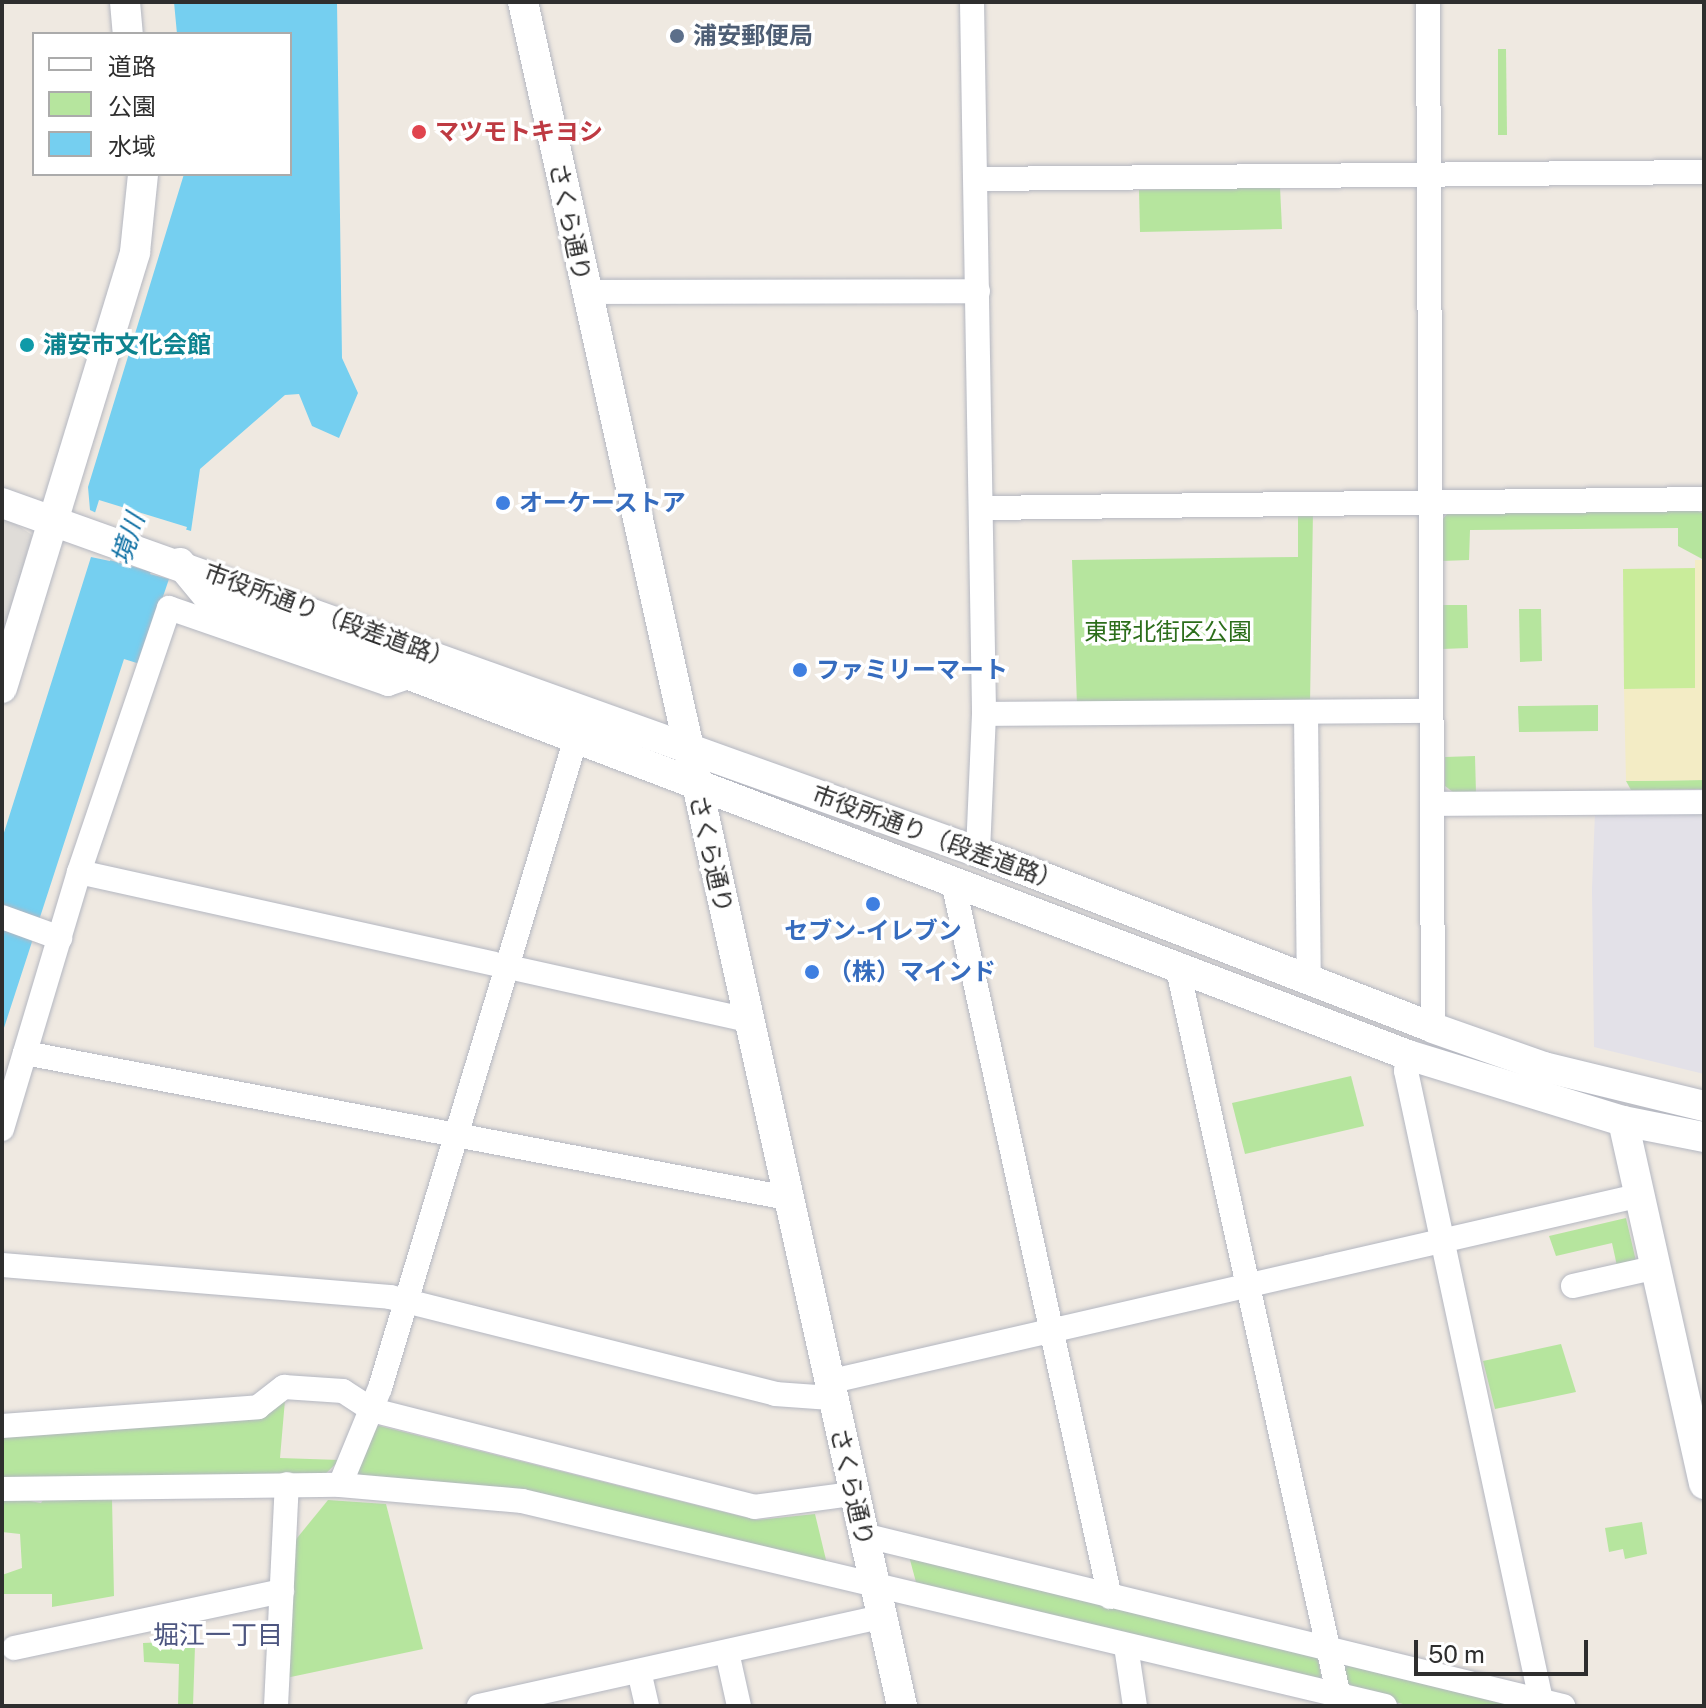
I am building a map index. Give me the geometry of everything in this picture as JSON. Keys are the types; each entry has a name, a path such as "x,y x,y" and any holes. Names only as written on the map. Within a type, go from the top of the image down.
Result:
{"street":[{"path":"125,2 128,32"},
{"name":"さくら通り","path":"523,2 852,1494 877,1588 902,1706"},
{"path":"972,2 984,714 978,852"},
{"path":"1428,2 1435,502 1431,711 1433,1028"},
{"path":"977,179 1704,172"},
{"path":"2,688 135,252 143,176"},
{"path":"585,292 978,291"},
{"path":"981,508 1704,499"},
{"path":"2,503 179,561"},
{"name":"市役所通り（段差道路）","path":"179,561 978,852 1433,1028 1544,1067 1704,1106"},
{"name":"市役所通り（段差道路）","path":"179,561 210,599 1408,1055 1623,1121 1704,1137"},
{"path":"2,1129 25,1053 52,936 79,872 169,608 388,684 411,676"},
{"path":"984,714 1431,711"},
{"path":"1306,712 1309,981"},
{"path":"340,1485 372,1410 458,1138 576,738"},
{"path":"1432,804 1704,802"},
{"path":"79,872 748,1020"},
{"path":"953,882 1110,1597"},
{"path":"2,917 52,936"},
{"path":"1177,965 1339,1700"},
{"path":"25,1053 458,1138 787,1198"},
{"path":"863,1535 1110,1597 1328,1645 1552,1703 1406,1071 1408,1055"},
{"path":"1623,1121 1704,1484"},
{"path":"2,1265 390,1297 405,1304 775,1394 829,1390 1051,1328 1248,1287 1641,1195"},
{"path":"1573,1286 1657,1267"},
{"path":"2,1426 258,1407 284,1387 343,1391 372,1410 754,1507 852,1494"},
{"path":"276,1706 287,1484"},
{"path":"2,1489 340,1485 522,1501 1339,1700 1385,1706"},
{"path":"14,1648 282,1591"},
{"path":"479,1706 561,1697 639,1671 882,1617"},
{"path":"1126,1646 1135,1706"},
{"path":"727,1652 739,1706"},
{"path":"639,1671 647,1706"}],"shaded area":[{"path":"2,515 32,535 2,641 3,591"},
{"path":"1704,810 1704,1074 1594,1047 1592,889 1595,812"}],"green space":[{"path":"1498,49 1506,49 1507,135 1498,135"},
{"path":"1280,187 1282,229 1140,232 1139,190"},
{"path":"1694,509 1704,514 1704,560 1678,546 1678,528 1470,530 1469,560 1441,561 1441,521 1448,513"},
{"name":"東野北街区公園","path":"1313,510 1310,705 1077,706 1072,560 1298,557 1298,511"},
{"path":"1695,568 1695,688 1624,689 1623,569"},
{"path":"1441,605 1467,605 1468,648 1442,649"},
{"path":"1519,609 1541,609 1542,661 1520,662"},
{"path":"1598,705 1598,731 1519,732 1518,706"},
{"path":"1475,756 1476,794 1453,792 1445,786 1445,757"},
{"path":"1704,780 1704,789 1631,790 1626,781"},
{"path":"1351,1076 1364,1126 1245,1154 1232,1103"},
{"path":"1626,1218 1636,1261 1617,1266 1612,1243 1556,1256 1549,1236"},
{"path":"1561,1344 1576,1392 1495,1409 1483,1361"},
{"path":"285,1400 280,1458 340,1460 323,1476 2,1483 2,1434"},
{"path":"376,1425 756,1520 815,1514 827,1564 363,1479 356,1472"},
{"path":"2,1496 41,1503 46,1496 112,1498 114,1596 52,1607 52,1594 2,1594 2,1575 22,1568 20,1534 2,1532"},
{"path":"328,1500 386,1504 423,1649 286,1678 293,1543"},
{"path":"1642,1522 1647,1554 1625,1559 1623,1549 1609,1552 1605,1528"},
{"path":"909,1556 1317,1653 1322,1682 917,1586"},
{"path":"183,1623 183,1645 195,1646 193,1706 178,1706 179,1664 144,1662 143,1643 165,1642 164,1627"},
{"path":"1342,1661 1526,1706 1411,1706 1350,1691"}],"sand":[{"path":"1695,560 1704,560 1704,780 1626,781 1624,689 1695,688"}],"water":[{"name":"境川","path":"174,2 337,2 342,358 358,393 339,438 312,426 299,394 285,395 200,469 191,531 167,524 150,574 169,579 140,664 124,659 2,1034 2,839 91,557 110,561 127,517 116,513 111,520 90,510 88,487 183,176 292,176 292,32 177,32"}],"pier":[{"path":"99,500 187,527 185,533 170,528 155,572 172,578 89,554 107,556 122,519 111,524 94,516"}],"place":[{"name":"浦安郵便局","path":"677,36"},
{"name":"マツモトキヨシ","path":"419,132"},
{"name":"浦安市文化会館","path":"27,345"},
{"name":"オーケーストア","path":"503,503"},
{"name":"ファミリーマート","path":"800,670"},
{"name":"セブン-イレブン","path":"873,904"},
{"name":"（株）マインド","path":"812,972"}],"district":[{"name":"堀江一丁目","path":"218,1635"}]}
